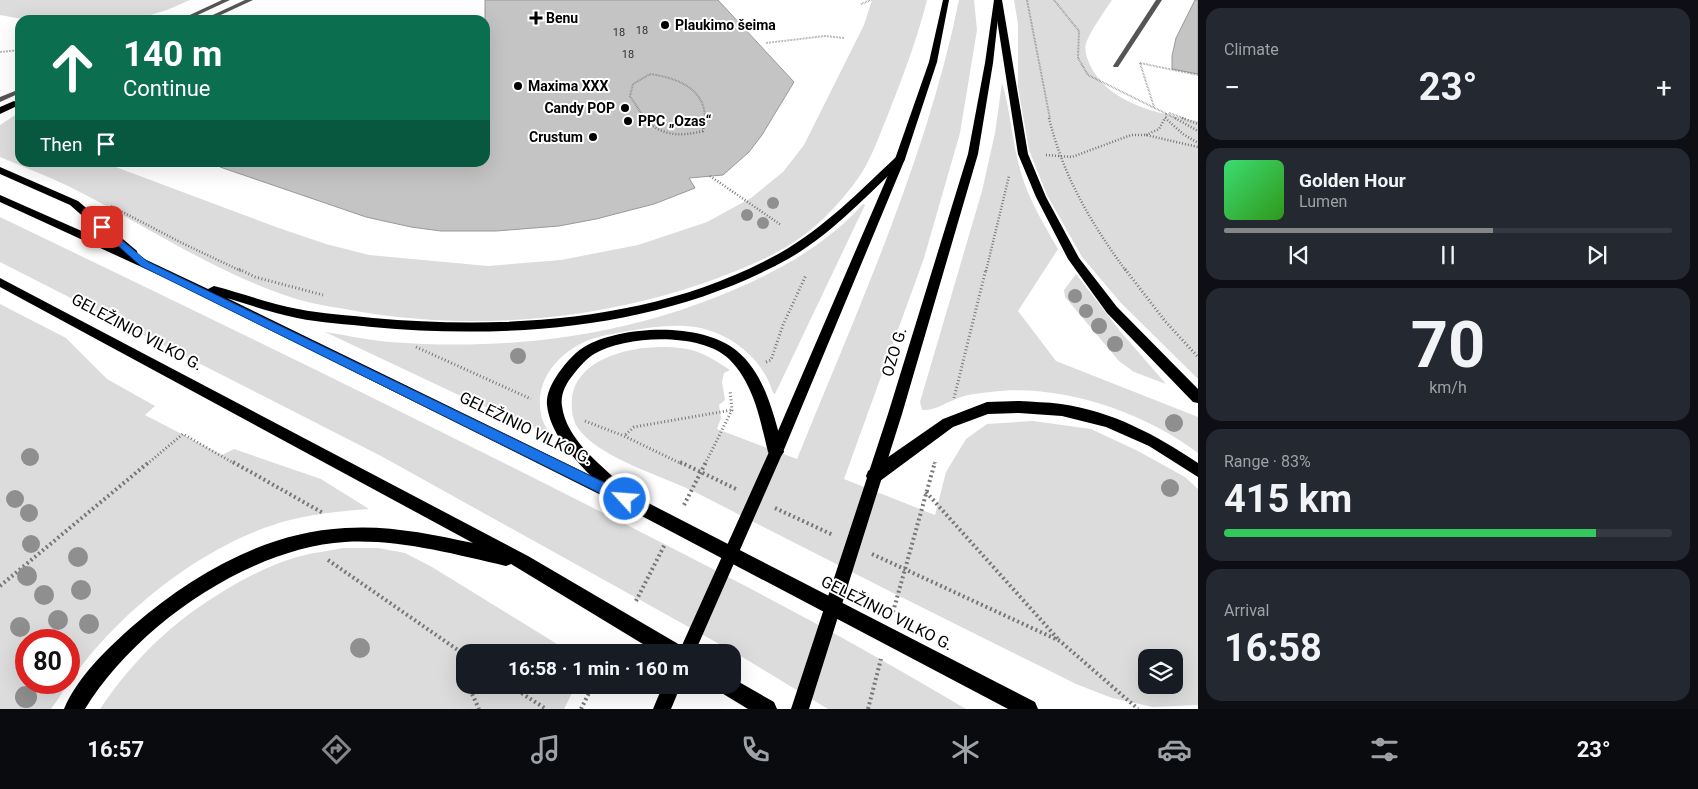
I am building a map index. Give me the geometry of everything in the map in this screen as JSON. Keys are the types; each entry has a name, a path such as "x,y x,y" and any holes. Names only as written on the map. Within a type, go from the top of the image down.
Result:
{"highway":[{"path":"998,0 1023,154 1041,196 1074,259 1112,310 1198,398"},
{"path":"0,111 15,104"},
{"path":"176,278 292,313 412,326 481,328 547,323 605,315 658,305 708,291 755,272 786,255 830,222 900,159"},
{"path":"0,170 74,203 145,264"},
{"name":"GELEŽINIO VILKO G.","path":"0,198 176,278 625,499 1023,706 1041,709"},
{"name":"GELEŽINIO VILKO G.","path":"0,282 522,562 660,644"},
{"path":"625,499 575,447 558,422 554,404 560,383 573,363 592,348 617,340 681,334 704,340 730,352 747,370 758,388 776,452"},
{"path":"874,476 948,423 987,408 1019,406 1062,410 1118,426 1154,442 1198,471"},
{"path":"74,709 87,687 126,643 178,599 225,569 276,548 321,537 374,535 430,542 522,562"},
{"path":"741,694 766,709"}],"main road":[{"path":"691,644 776,452 900,159 933,62 946,0"},
{"name":"OZO G.","path":"800,709 898,405 974,154 998,0"},
{"path":"662,709 668,694"}],"street":[{"path":"193,15 227,0"},
{"path":"216,15 250,0"},
{"path":"1116,66 1160,0"},
{"path":"0,100 15,93"}],"path":[{"path":"861,4 871,0"},
{"path":"1027,0 1046,105 1061,156 1075,192 1096,229 1135,283 1181,340 1198,357"},
{"path":"766,43 825,36 844,38"},
{"path":"0,52 15,50"},
{"path":"1120,59 1198,75"},
{"path":"1140,64 1154,107"},
{"path":"650,74 669,76 696,92 705,106 706,121 704,131 686,136 669,135 644,120 630,96 633,84 650,74"},
{"path":"1146,135 1159,128 1166,113"},
{"path":"1166,113 1198,124"},
{"path":"1166,113 1198,132"},
{"path":"1165,118 1198,145"},
{"path":"948,423 1012,161 1023,154 1072,157 1131,135 1146,135 1198,145"},
{"path":"710,176 781,225"},
{"path":"103,203 255,277 329,296"},
{"path":"747,370 771,360 783,325 806,275"},
{"path":"412,326 408,344 555,410 624,436 741,492"},
{"path":"624,436 634,427 732,410"},
{"path":"0,586 183,434 323,513 321,537 325,558 456,649"},
{"path":"926,491 1060,641 1138,709"},
{"path":"893,615 923,502"},
{"path":"768,504 840,539"},
{"path":"867,552 1060,641"},
{"path":"868,709 883,652"},
{"path":"472,694 479,709"},
{"path":"523,694 546,709"},
{"path":"581,709 588,694"}],"shaded area":[{"path":"0,0 190,0 150,15 15,15 15,18 0,15"},
{"path":"872,0 927,0 909,59 872,154 857,180 835,207 813,228 788,246 747,267 675,292 630,304 585,312 493,321 447,321 356,311 298,299 262,287 208,262 78,191 24,167 116,167 276,227 326,244 369,255 488,266 561,260 638,245 707,222 751,198 783,172 804,145 864,25"},
{"path":"959,0 974,0 977,30 960,133 924,258 844,479 935,515 946,472 966,439 987,424 1033,421 1091,429 1138,451 1185,477 1198,489 1198,705 1153,707 1112,698 1076,684 695,492 618,459 591,442 578,429 574,421 572,400 577,383 587,370 602,360 641,348 679,348 695,351 713,359 730,370 724,373 722,382 725,400 719,405 721,418 717,429 797,459 889,233 929,118"},
{"path":"1014,0 1112,0 1091,32 1085,46 1090,65 1098,78 1109,89 1136,105 1168,115 1198,121 1198,379 1121,303 1082,257 1047,195 1029,150 1018,87 1018,24"},
{"path":"1002,83 1024,183 1037,212 1058,249 1018,311 1056,361 1198,417 1198,453 1176,438 1127,413 1100,404 1044,392 1017,390 976,394 961,397 932,409 922,410 920,402 982,191 995,133"},
{"path":"15,115 15,163 0,157 0,125"},
{"path":"863,204 865,205 775,394 768,379 751,356 740,346 714,332 685,326 664,326 602,336 574,347 554,365 547,375 542,387 540,400 542,417 550,435 465,398 325,332 389,342 479,344 567,337 610,329 696,305 772,272 821,242 850,218"},
{"path":"0,217 328,376 636,529 858,646 966,709 828,709 741,656 741,644 719,644 381,456 0,262"},
{"path":"1076,274 1120,331 1166,384 1134,372 1119,361 1065,297 1064,290"},
{"path":"0,304 66,338 107,379 155,406 145,415 222,455 234,449 321,479 369,509 294,519 264,528 234,541 177,575 150,596 102,641 80,668 80,629 15,629 15,694 61,694 51,709 0,709"},
{"path":"343,548 378,548 405,553 432,567 557,644 456,644 456,694 572,694 564,709 100,709 129,670 179,622 218,595 254,574 285,561"}],"building":[{"name":"PPC „Ozas“","path":"485,0 718,0 794,82 762,135 749,152 723,175 689,178 695,188 654,204 596,219 559,226 496,231 441,231 411,227 366,217 220,167 490,167 490,15 485,15"},
{"path":"1195,0 1198,0 1198,74 1172,69 1172,56 1176,38"}],"place":[{"name":"Benu","path":"536,18"},
{"name":"Plaukimo šeima","path":"665,25"},
{"name":"Maxima XXX","path":"518,86"},
{"name":"Candy POP","path":"625,108"},
{"name":"PPC „Ozas“","path":"628,121"},
{"name":"Crustum","path":"593,137"}],"route":[{"path":"102,227 145,264 625,499"}]}
